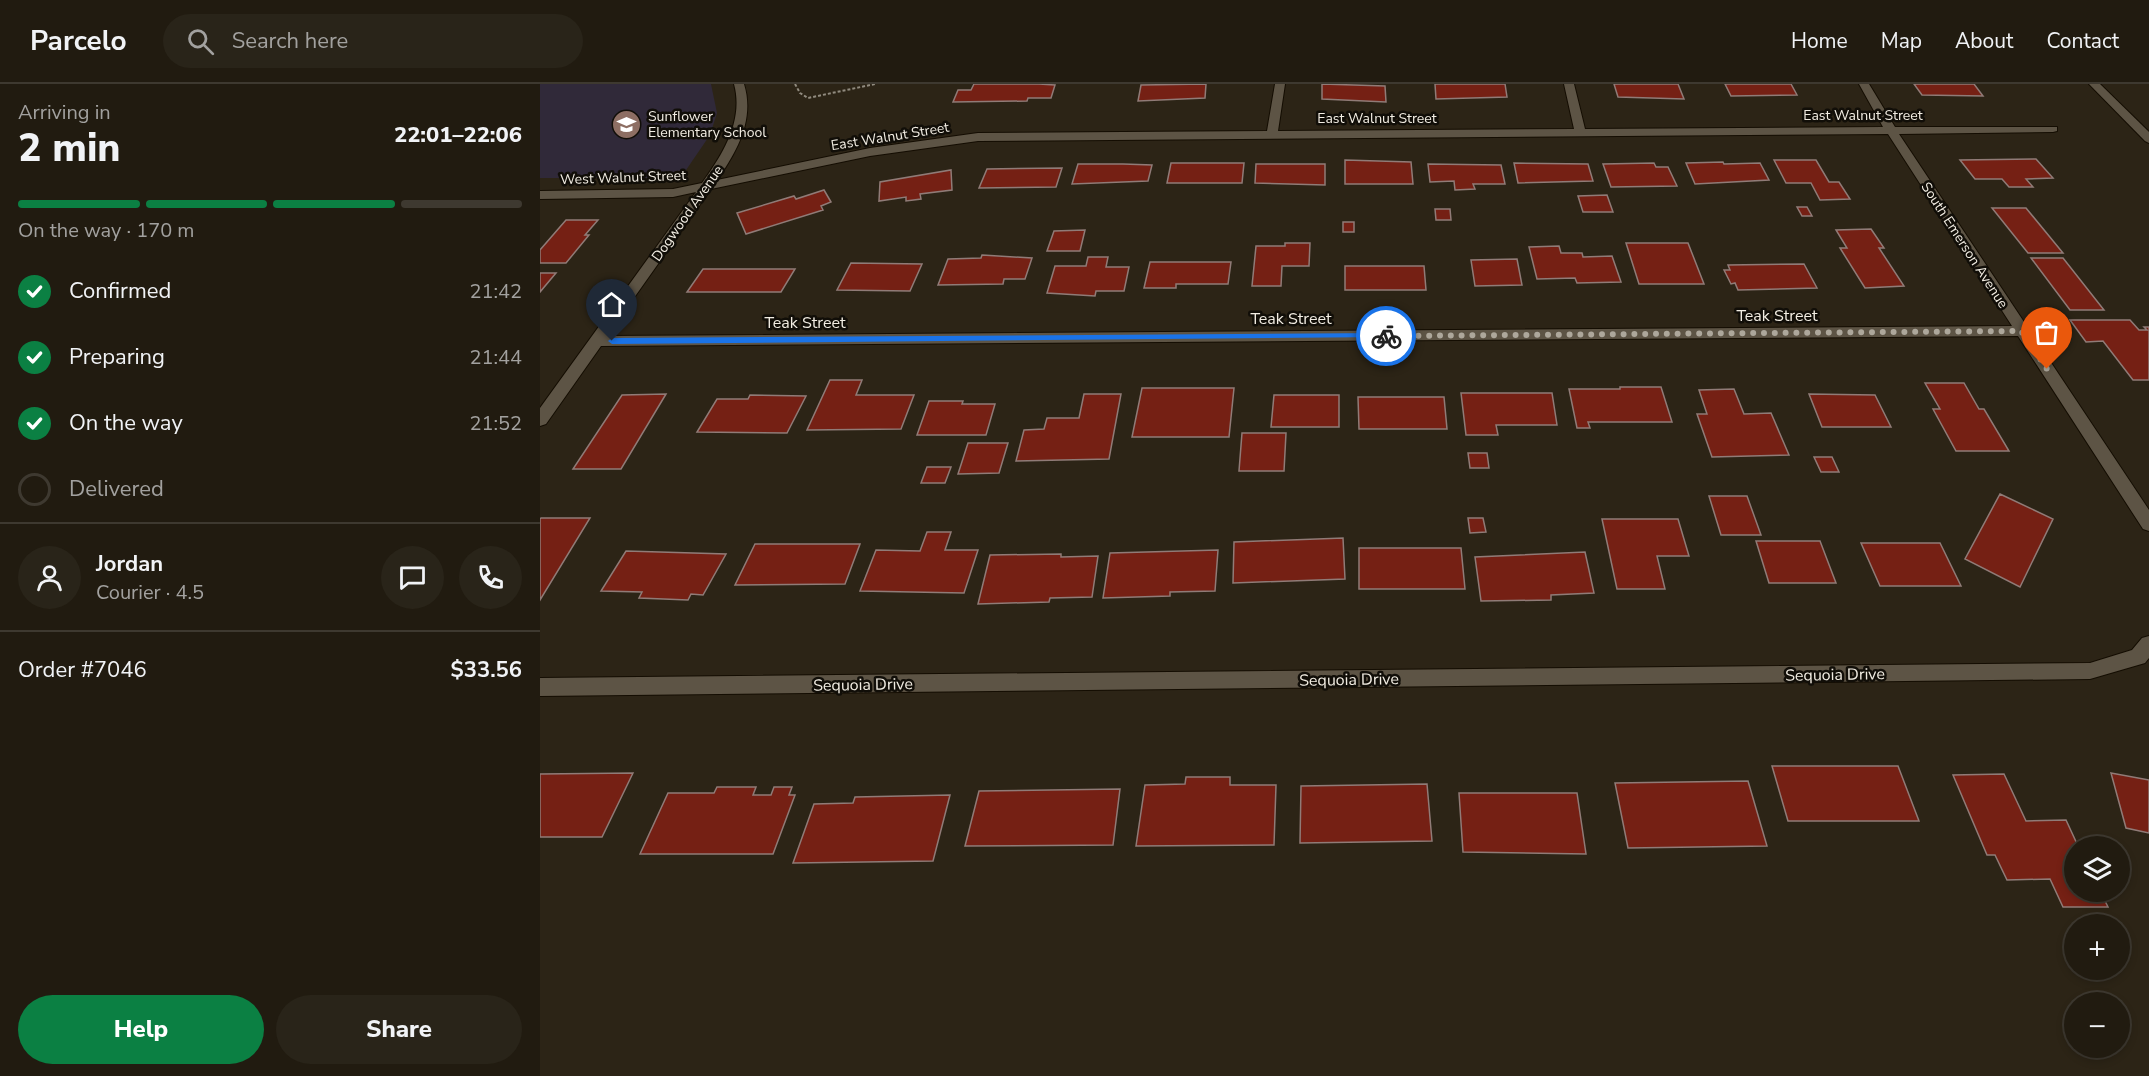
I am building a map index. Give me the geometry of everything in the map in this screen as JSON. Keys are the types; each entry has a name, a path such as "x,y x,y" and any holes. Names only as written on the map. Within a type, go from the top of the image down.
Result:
{"street":[{"name":"Dogwood Avenue","path":"540,420 718,170 741,126 743,108 739,84"},
{"path":"1272,134 1280,84"},
{"path":"1569,84 1580,132"},
{"name":"South Emerson Avenue","path":"1864,84 2021,331 2149,524"},
{"path":"2094,84 2149,140"},
{"name":"East Walnut Street","path":"706,187 870,152 978,137 2053,129"},
{"name":"West Walnut Street","path":"540,195 673,193 706,187"},
{"name":"Teak Street","path":"597,341 2021,331"},
{"name":"Sequoia Drive","path":"540,687 2090,671 2138,657 2149,644"}],"path":[{"path":"795,84 800,93 808,98 875,84"}],"shaded area":[{"name":"Sunflower Elementary School","path":"540,84 711,84 717,113 710,135 684,173 667,178 540,178"}],"building":[{"path":"974,84 1055,85 1051,98 1028,98 1027,101 953,102 958,90 971,90"},
{"path":"1206,84 1205,98 1138,101 1141,85"},
{"path":"1322,84 1385,86 1386,102 1322,99"},
{"path":"1435,84 1505,84 1507,97 1436,99"},
{"path":"1614,84 1678,84 1684,99 1618,97"},
{"path":"1725,84 1791,84 1797,95 1731,96"},
{"path":"1914,84 1974,84 1983,96 1922,95"},
{"path":"2036,159 2053,178 2026,179 2033,187 2009,187 2002,179 1975,179 1960,160"},
{"path":"1345,160 1411,162 1413,184 1345,184"},
{"path":"1774,160 1816,160 1829,182 1839,182 1850,199 1820,200 1811,183 1786,183"},
{"path":"1723,162 1724,164 1760,163 1769,180 1695,184 1686,163"},
{"path":"1171,163 1244,163 1242,183 1167,183"},
{"path":"1514,163 1588,164 1593,181 1518,183"},
{"path":"1654,163 1656,167 1668,167 1677,186 1611,187 1603,164"},
{"path":"1078,164 1152,165 1148,181 1072,184"},
{"path":"1256,164 1325,164 1325,185 1255,183"},
{"path":"1428,164 1501,165 1505,184 1473,184 1475,189 1455,190 1454,181 1430,182"},
{"path":"1062,168 1056,187 979,188 987,169"},
{"path":"951,170 952,190 920,194 921,199 906,201 906,197 879,201 880,182"},
{"path":"824,190 831,202 821,206 823,210 746,234 737,213 794,196 796,199"},
{"path":"1607,195 1613,212 1583,212 1578,196"},
{"path":"1797,207 1807,207 1812,216 1802,216"},
{"path":"1992,208 2026,208 2063,253 2028,253"},
{"path":"1435,209 1450,209 1451,220 1436,220"},
{"path":"566,220 598,220 566,263 540,263 540,250"},
{"path":"1343,222 1354,222 1354,232 1343,232"},
{"path":"1871,229 1884,248 1879,248 1904,286 1865,288 1840,248 1847,248 1836,230"},
{"path":"1085,230 1080,251 1047,251 1054,231"},
{"path":"1285,243 1310,243 1309,266 1282,266 1281,286 1252,286 1256,246 1285,246"},
{"path":"1626,243 1688,243 1704,284 1639,284"},
{"path":"1559,246 1561,253 1582,253 1583,257 1612,256 1621,282 1577,283 1575,278 1537,279 1529,247"},
{"path":"982,255 1032,258 1025,279 1004,279 1003,284 938,285 948,259 981,258"},
{"path":"1088,257 1108,257 1106,267 1129,267 1124,291 1096,291 1095,296 1047,293 1055,266 1086,266"},
{"path":"2031,258 2063,258 2104,310 2070,310"},
{"path":"1517,259 1522,285 1475,286 1471,260"},
{"path":"1150,262 1231,262 1228,284 1176,284 1176,288 1144,288"},
{"path":"851,263 922,264 910,291 837,290"},
{"path":"1804,264 1817,288 1738,290 1735,283 1731,284 1724,270 1730,270 1728,265"},
{"path":"1345,266 1424,266 1426,290 1345,290"},
{"path":"703,269 795,269 781,292 687,292"},
{"path":"540,273 556,273 540,292"},
{"path":"2070,320 2130,320 2139,330 2147,330 2144,327 2149,327 2149,380 2133,380 2103,341 2086,342"},
{"path":"830,380 862,380 856,395 914,395 901,429 807,430"},
{"path":"1925,383 1964,383 1979,409 1984,409 2009,451 1956,451 1933,409 1940,409"},
{"path":"1620,387 1661,387 1672,422 1588,422 1590,428 1577,428 1569,389 1620,389"},
{"path":"1142,388 1234,388 1229,437 1132,437"},
{"path":"1734,389 1744,414 1771,413 1789,455 1712,457 1697,414 1707,414 1699,390"},
{"path":"1461,393 1552,393 1557,425 1496,425 1498,435 1466,435"},
{"path":"666,394 621,469 573,469 622,395"},
{"path":"1084,394 1121,394 1109,459 1016,461 1024,430 1044,429 1047,418 1079,418"},
{"path":"1809,394 1875,395 1891,427 1822,427"},
{"path":"750,395 806,396 787,433 697,432 717,399 748,399"},
{"path":"1274,395 1339,395 1339,427 1271,427"},
{"path":"1358,397 1444,397 1447,429 1359,429"},
{"path":"929,401 995,404 986,435 917,435"},
{"path":"1242,433 1286,433 1284,471 1239,471"},
{"path":"968,443 1008,443 999,473 958,474"},
{"path":"1468,453 1487,453 1489,468 1470,468"},
{"path":"1814,457 1832,457 1839,472 1821,472"},
{"path":"927,467 951,467 945,483 921,483"},
{"path":"2000,494 2053,519 2020,587 1965,559"},
{"path":"1709,496 1747,496 1761,535 1721,535"},
{"path":"590,518 540,600 540,519"},
{"path":"1468,518 1483,518 1486,532 1470,533"},
{"path":"1602,519 1678,519 1689,556 1657,556 1665,589 1617,589"},
{"path":"927,532 951,532 945,550 978,550 964,593 860,591 876,550 920,551"},
{"path":"1343,538 1345,579 1233,583 1234,542"},
{"path":"1756,541 1820,541 1836,583 1769,583"},
{"path":"1861,543 1940,543 1961,586 1880,586"},
{"path":"755,544 860,544 845,584 735,585"},
{"path":"1359,548 1461,548 1465,589 1359,589"},
{"path":"1218,550 1215,591 1170,592 1170,596 1103,598 1110,553"},
{"path":"626,551 726,554 703,595 691,594 688,600 639,598 642,592 601,591"},
{"path":"1585,552 1594,593 1551,595 1551,600 1481,601 1475,557"},
{"path":"1061,554 1061,557 1098,556 1092,597 1050,598 1049,602 978,604 990,555"},
{"path":"1772,766 1898,766 1919,821 1788,821"},
{"path":"633,773 602,837 540,837 540,774"},
{"path":"2111,773 2149,780 2149,833 2126,828"},
{"path":"2004,774 2026,821 2066,820 2073,836 2064,836 2064,902 2106,902 2108,907 2063,907 2050,879 2007,880 1995,855 1987,855 1953,775"},
{"path":"1186,777 1230,777 1230,785 1276,785 1274,845 1136,846 1145,785 1185,784"},
{"path":"1748,781 1767,846 1628,848 1615,783"},
{"path":"1427,784 1432,841 1300,843 1301,786"},
{"path":"717,787 756,787 753,795 771,795 774,787 792,787 789,795 795,795 773,854 640,854 668,793 714,793"},
{"path":"1120,789 1113,845 965,846 979,791"},
{"path":"1459,793 1577,793 1586,854 1463,852"},
{"path":"950,795 933,861 793,863 814,804 853,803 855,797"}],"way so far":[{"path":"1386,336 2021,331 2047,369"}],"place":[{"name":"Sunflower Elementary School","path":"627,124"}],"route":[{"path":"612,341 1386,336"}]}
